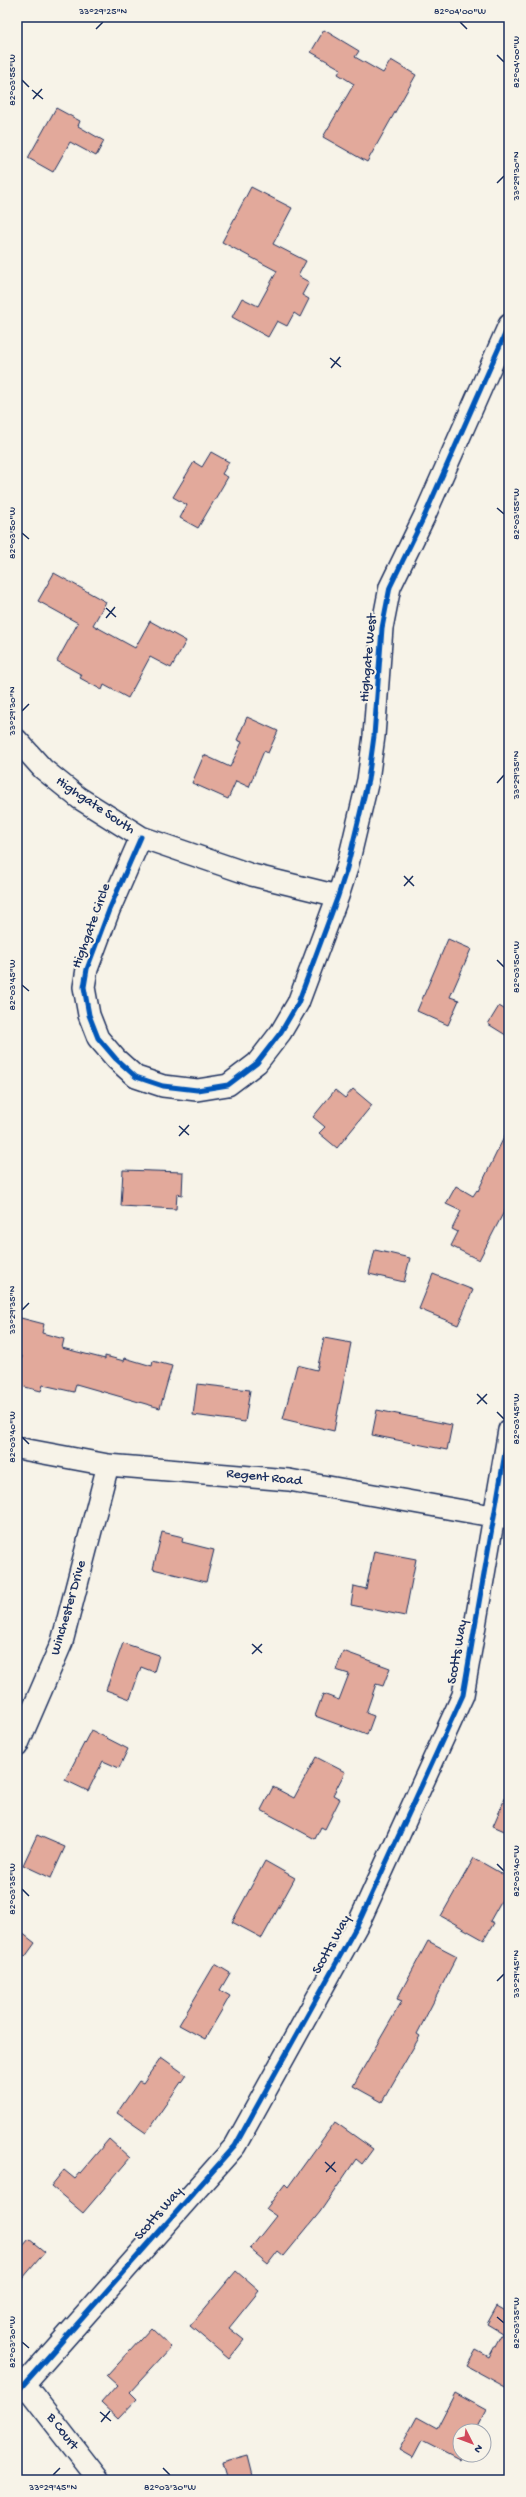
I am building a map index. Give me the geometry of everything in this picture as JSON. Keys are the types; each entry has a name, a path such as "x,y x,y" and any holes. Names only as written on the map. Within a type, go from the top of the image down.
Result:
{"street":[{"name":"Highgate West","path":"338,896 347,868 368,780 374,736 382,628 390,587 424,517 509,325"},
{"name":"Highgate South","path":"17,740 43,769 79,798 141,837"},
{"path":"141,837 252,875 338,896"},
{"name":"Highgate Circle","path":"141,837 109,910 87,969 84,987 89,1015 98,1038 116,1059 136,1077 163,1086 197,1090 228,1085 257,1064 281,1032 298,1003 338,896"},
{"name":"Scotts Way","path":"21,2388 235,2146 360,1920 463,1695 501,1518 509,1430"},
{"name":"Regent Road","path":"17,1448 108,1465 289,1480 501,1518"},
{"name":"Winchester Drive","path":"17,1746 62,1642 108,1465"},
{"name":"B Court","path":"21,2388 99,2480"}],"building":[{"path":"324,30 359,51 355,57 383,73 391,60 416,75 367,162 323,137 354,84 338,74 341,69 311,52"},
{"path":"56,108 80,121 78,126 104,141 96,156 70,142 53,172 28,158"},
{"path":"251,187 292,208 273,244 306,261 298,276 309,282 302,295 309,299 300,317 294,313 287,326 277,321 268,337 232,317 242,298 258,306 277,271 222,242"},
{"path":"211,452 229,462 222,474 228,477 198,528 180,518 187,505 173,497 194,462 202,467"},
{"path":"54,573 106,602 93,625 135,648 150,621 186,641 171,668 150,657 128,698 104,685 102,690 80,678 82,675 57,661 78,623 38,601"},
{"path":"247,717 278,731 268,753 264,751 249,787 236,781 228,799 192,783 204,755 230,767 242,742 237,740"},
{"path":"448,939 471,949 450,997 459,1000 448,1025 417,1011"},
{"path":"499,1006 509,1012 509,1037 488,1024"},
{"path":"353,1089 372,1105 337,1148 319,1133 325,1127 313,1117 335,1090 345,1098"},
{"path":"509,1127 509,1202 479,1260 451,1246 458,1232 452,1229 461,1211 446,1204 456,1186 473,1196 477,1190 478,1191"},
{"path":"123,1170 183,1172 182,1195 177,1194 176,1209 121,1206"},
{"path":"375,1250 410,1258 404,1282 369,1274"},
{"path":"433,1274 473,1290 458,1325 419,1309"},
{"path":"17,1317 44,1324 42,1333 64,1339 62,1348 105,1359 105,1356 124,1361 125,1358 152,1366 153,1361 172,1366 160,1408 76,1384 74,1392 43,1385 41,1391 17,1385 22,1356 17,1354"},
{"path":"324,1338 351,1343 334,1431 283,1419 297,1365 317,1370"},
{"path":"197,1384 250,1390 245,1422 193,1415"},
{"path":"377,1410 452,1425 447,1450 372,1435"},
{"path":"162,1532 183,1537 182,1542 214,1550 206,1582 153,1569"},
{"path":"374,1551 416,1559 405,1616 351,1605 354,1586 366,1589"},
{"path":"123,1643 159,1655 154,1672 141,1667 130,1699 106,1690"},
{"path":"343,1651 390,1668 383,1686 376,1684 366,1713 374,1716 367,1735 315,1716 323,1694 339,1700 349,1674 336,1670"},
{"path":"91,1730 128,1749 119,1768 103,1761 88,1791 65,1780"},
{"path":"316,1757 345,1772 333,1795 340,1799 325,1829 321,1827 315,1839 261,1810 273,1787 294,1798"},
{"path":"509,1789 509,1833 493,1826"},
{"path":"37,1835 65,1847 51,1878 23,1865"},
{"path":"474,1858 509,1878 509,1899 504,1896 490,1921 494,1923 484,1940 441,1916"},
{"path":"265,1861 295,1878 262,1938 232,1922"},
{"path":"17,1929 35,1943 25,1957 17,1951"},
{"path":"428,1941 457,1956 417,2034 420,2036 382,2102 353,2086 402,2001 397,1999"},
{"path":"215,1964 230,1973 220,1990 230,1996 205,2039 179,2025"},
{"path":"161,2057 186,2075 146,2133 117,2113 139,2081 143,2083"},
{"path":"335,2122 373,2149 362,2164 356,2159 320,2212 284,2256 278,2251 268,2264 250,2249 276,2216 266,2209 285,2184 288,2187"},
{"path":"109,2139 130,2158 83,2213 51,2186 64,2170 75,2179"},
{"path":"29,2239 45,2252 17,2285 17,2253"},
{"path":"236,2271 259,2291 229,2328 244,2340 229,2359 190,2326"},
{"path":"497,2306 509,2313 509,2389 467,2366 476,2350 489,2357 502,2333 487,2324"},
{"path":"151,2328 171,2347 130,2392 137,2399 118,2419 101,2403 117,2385 107,2376"},
{"path":"455,2393 486,2410 479,2423 452,2423 452,2456 422,2441 413,2458 399,2450 417,2417 437,2428"},
{"path":"248,2456 254,2480 227,2480 222,2463"}],"cycle path":[{"path":"141,837 109,910 87,969 84,987 89,1015 98,1038 116,1059 136,1077 163,1086 197,1090 228,1085 257,1063 281,1032 298,1003 338,896 347,868 368,780 374,736 382,628 390,587 424,517 509,325"},
{"path":"17,2392 235,2146 360,1920 463,1695 509,1430"}]}
